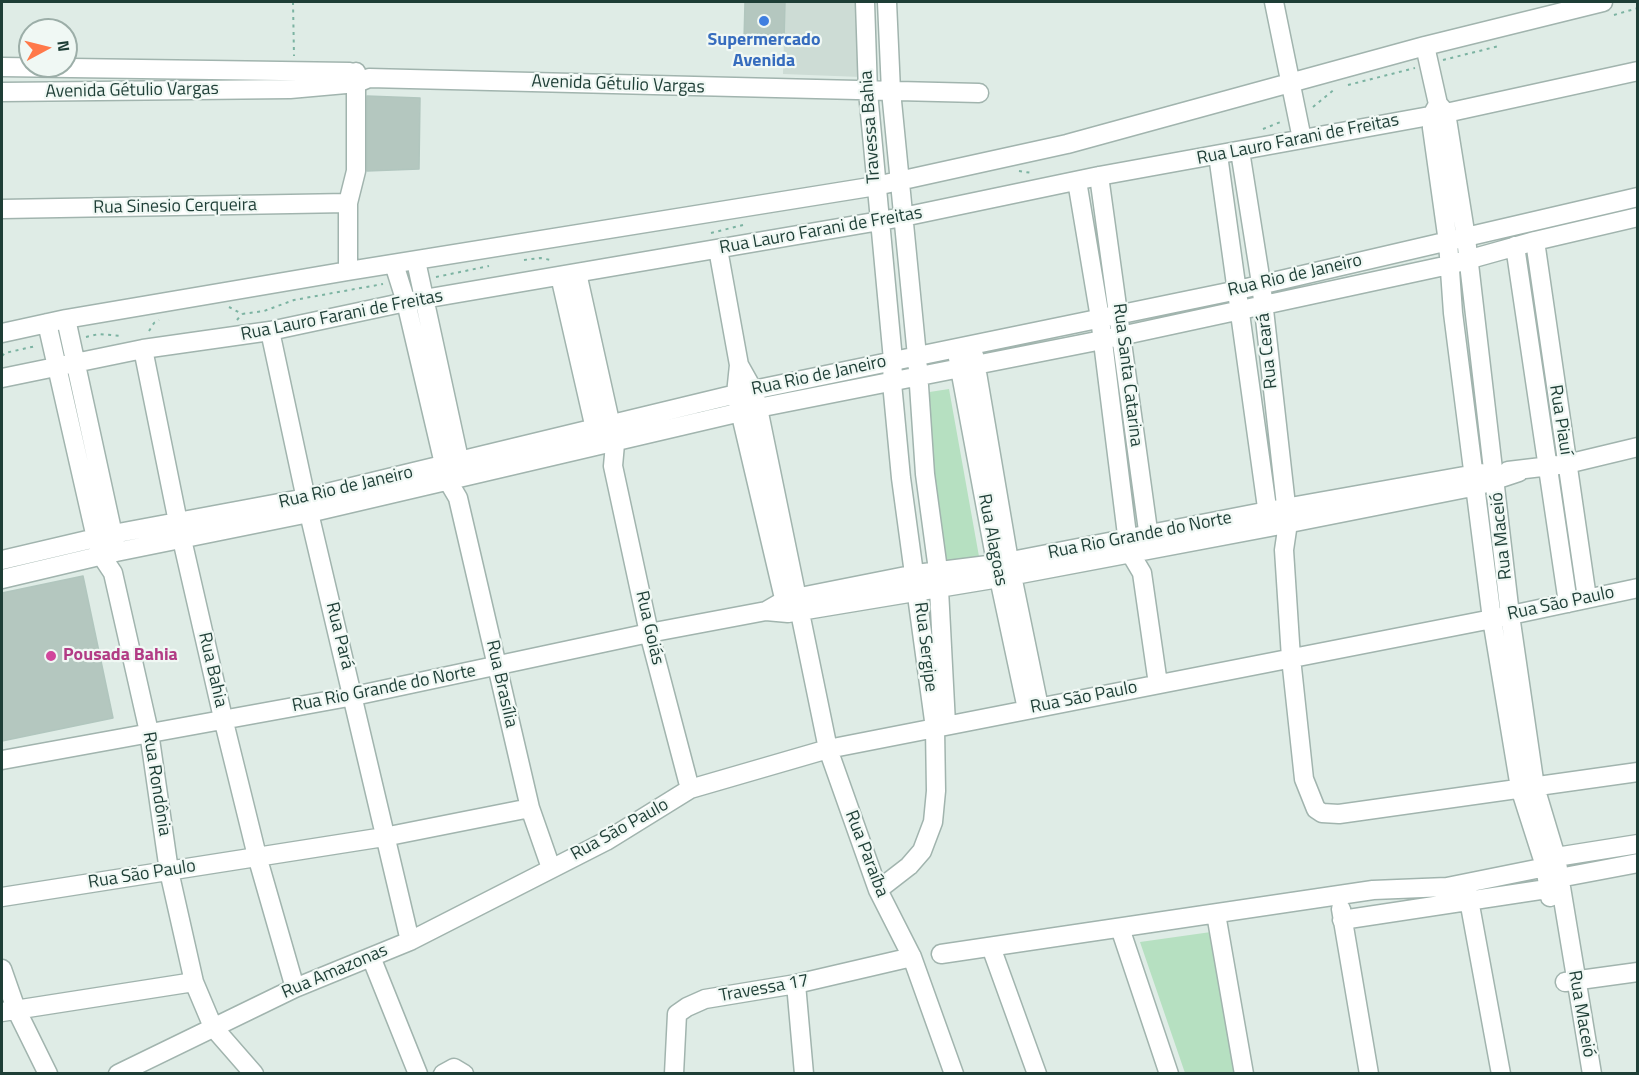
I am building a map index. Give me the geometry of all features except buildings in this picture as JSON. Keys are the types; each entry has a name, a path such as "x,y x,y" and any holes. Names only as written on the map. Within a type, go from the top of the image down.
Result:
{"street":[{"name":"Travessa Bahia","path":"865,2 868,92 878,220 893,360 892,383"},
{"name":"Travessa Bahia","path":"887,2 891,92 917,356 917,377"},
{"path":"1274,2 1302,139"},
{"name":"Rua Lauro Farani de Freitas","path":"2,333 66,319 348,271 876,186 1067,144 1425,46 1603,2"},
{"name":"Rua Maceió","path":"1425,46 1439,111 1457,240 1468,259 1474,309 1472,381 1476,480 1501,617 1527,788 1554,873 1579,1074"},
{"name":"Avenida Gétulio Vargas","path":"2,67 18,68"},
{"name":"Avenida Gétulio Vargas","path":"78,70 291,78 980,93"},
{"name":"Rua Lauro Farani de Freitas","path":"2,378 143,349 270,331 415,301 903,217 1099,176 1302,139 1638,71"},
{"path":"24,78 24,93"},
{"name":"Avenida Gétulio Vargas","path":"2,92 24,93 291,78"},
{"path":"348,271 348,203 356,171 360,78"},
{"name":"Rua Ceará","path":"1240,151 1261,283 1287,515 1284,550 1291,658 1304,778 1312,802 1322,813 1339,814 1527,788"},
{"name":"Rua Ceará","path":"1218,155 1230,223 1269,519 1284,550"},
{"name":"Rua Santa Catarina","path":"1099,176 1149,541 1143,573 1158,684"},
{"name":"Rua Santa Catarina","path":"1077,181 1100,318 1128,545 1143,573"},
{"name":"Rua Rio de Janeiro","path":"605,437 745,392 1238,290 1638,196"},
{"name":"Rua Sinesio Cerqueira","path":"2,209 348,203"},
{"name":"Rua Rio de Janeiro","path":"2,560 107,545 308,506 605,437 892,383 1122,336 1449,265 1515,246 1638,217"},
{"path":"1230,223 1249,218"},
{"name":"Rua Maceió","path":"1457,240 1449,265 1453,313 1495,476 1501,617"},
{"path":"1087,245 1109,241"},
{"name":"Rua Piauí","path":"1535,241 1587,598"},
{"name":"Rua Piauí","path":"1515,246 1568,603"},
{"name":"Rua Paraíba","path":"718,249 739,365 828,749 878,890 912,957 954,1074"},
{"name":"Rua Brasília","path":"416,261 415,301 458,498 530,808 551,868"},
{"name":"Rua Brasília","path":"394,264 415,301"},
{"name":"Rua Goiás","path":"568,275 649,633 690,789"},
{"path":"1522,302 1542,298"},
{"path":"1453,313 1474,309"},
{"name":"Rua Rondônia","path":"66,319 107,545 149,732 169,871 194,982 213,1027 254,1074"},
{"name":"Rua Rondônia","path":"47,323 107,545"},
{"name":"Rua Pará","path":"270,331 308,506 410,941"},
{"name":"Rua Alagoas","path":"965,347 1004,569 1033,708"},
{"name":"Rua Bahia","path":"143,349 180,531 223,718 257,856 295,988"},
{"name":"Rua Sergipe","path":"878,890 916,859 922,851 929,832 936,791 941,726 938,579 925,474 917,377"},
{"path":"1534,381 1554,377"},
{"name":"Rua Sergipe","path":"892,383 901,478 941,726"},
{"name":"Rua Rio Grande do Norte","path":"2,760 354,696 649,633 766,611 795,609 938,579 1004,569 1567,464 1638,447"},
{"path":"1118,473 1138,470"},
{"path":"901,478 925,474"},
{"name":"Rua Rio de Janeiro","path":"2,579 107,545"},
{"name":"Rua São Paulo","path":"551,868 606,841 690,789 828,749 1638,588"},
{"path":"1527,788 1638,772"},
{"name":"Rua São Paulo","path":"2,897 384,837 530,808"},
{"path":"1342,920 1554,873 1638,844"},
{"path":"1554,873 1638,863"},
{"name":"Rua Amazonas","path":"118,1074 295,988 410,941 551,868"},
{"path":"942,954 1373,890 1447,887 1467,893"},
{"path":"1467,893 1501,1074"},
{"path":"1339,896 1369,1074"},
{"path":"1216,914 1244,1074"},
{"path":"1119,928 1169,1074"},
{"path":"991,947 1037,1074"},
{"path":"371,957 418,1074"},
{"name":"Travessa 17","path":"674,1074 677,1014 705,999 796,984 912,957"},
{"path":"2,969 9,1010 48,1074"},
{"path":"1569,981 1638,972"},
{"name":"Rua Maceió","path":"1569,981 1592,1074"},
{"path":"9,1010 194,982"},
{"path":"796,984 804,1074"},
{"path":"442,1074 454,1068 459,1068 464,1074"}],"path":[{"path":"291,78 293,2"},
{"path":"227,307 242,314 231,327"},
{"path":"157,335 148,333 154,323 162,319"}],"shaded area":[{"path":"785,2 859,2 861,77 783,74"}],"green space":[{"path":"949,389 980,562 945,566 923,393"},
{"path":"1211,932 1234,1073 1185,1073 1140,942"}],"place":[{"name":"Supermercado Avenida","path":"764,21"},
{"name":"Pousada Bahia","path":"51,656"}]}
